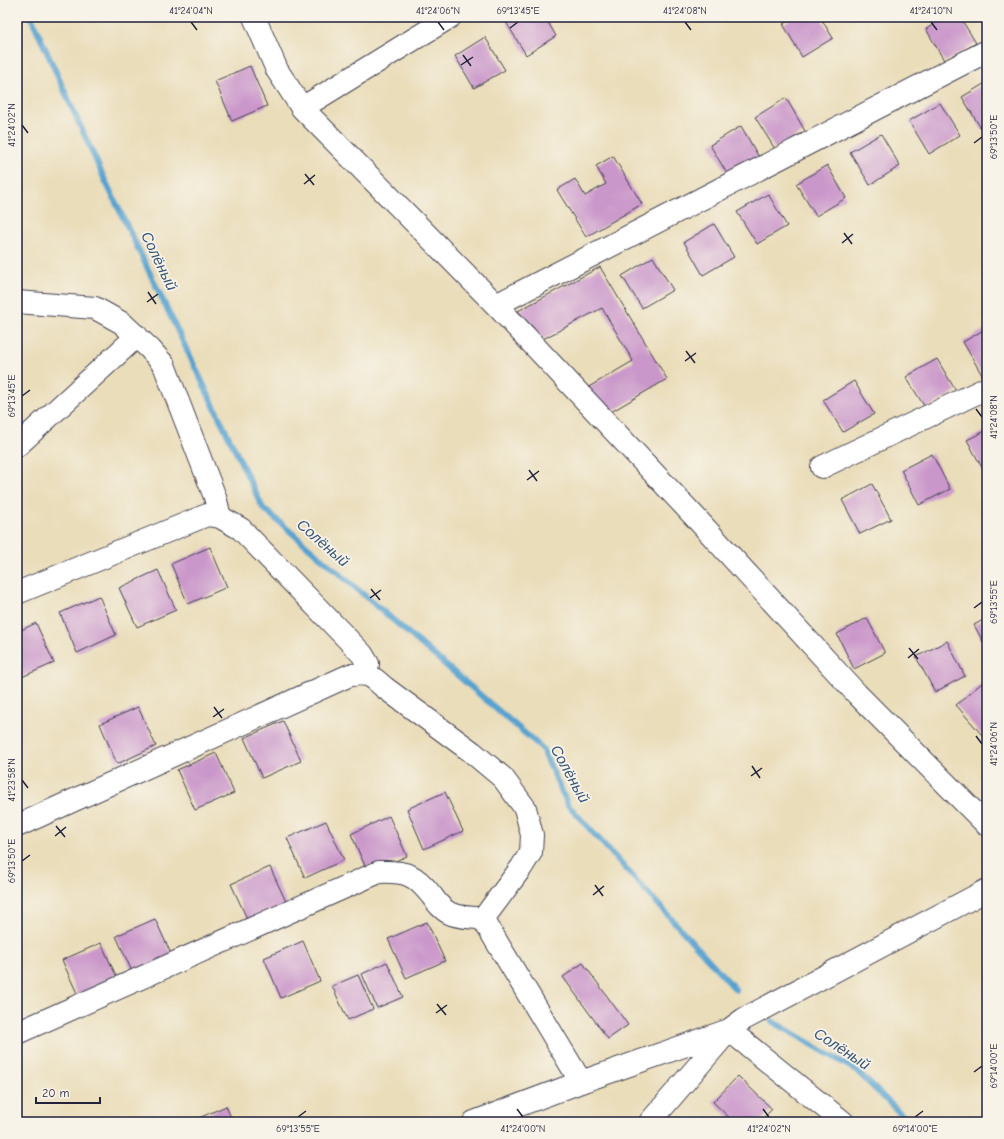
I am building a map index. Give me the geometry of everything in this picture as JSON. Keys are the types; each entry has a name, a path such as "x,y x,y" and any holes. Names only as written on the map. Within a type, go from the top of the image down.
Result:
{"street":[{"path":"254,17 277,70 302,108 496,305 695,517 857,694 987,825"},
{"path":"302,108 450,17"},
{"path":"496,305 987,51"},
{"path":"17,302 95,308 122,323 137,336 164,365 216,497 220,517"},
{"path":"17,446 137,336"},
{"path":"822,467 987,388"},
{"path":"17,593 207,515 220,517 241,529 362,654 368,664 365,673"},
{"path":"17,826 350,675 365,673 372,676 385,688 472,752 503,778 525,808 532,835 531,852 483,919"},
{"path":"17,1033 379,872 405,873 412,876 426,888 438,903 449,912 459,916 483,919"},
{"path":"474,1122 580,1082 729,1030 744,1020 987,890"},
{"path":"483,919 580,1082"},
{"path":"650,1122 729,1030"},
{"path":"729,1030 842,1122"}],"building":[{"path":"515,17 545,17 556,36 526,55 506,22"},
{"path":"795,17 820,17 833,38 802,57 783,24"},
{"path":"946,17 960,17 976,43 945,62 926,29"},
{"path":"485,37 505,70 474,88 455,56"},
{"path":"250,66 267,106 232,121 215,81"},
{"path":"987,82 987,126 982,130 962,97"},
{"path":"786,98 805,131 775,149 755,117"},
{"path":"940,103 960,135 929,154 909,121"},
{"path":"741,126 760,159 729,177 710,145"},
{"path":"881,134 900,166 870,185 850,152"},
{"path":"613,156 642,204 586,237 557,190 575,179 585,196 606,184 596,166"},
{"path":"827,165 846,198 816,216 796,184"},
{"path":"768,194 787,226 757,244 737,212"},
{"path":"714,224 734,257 703,275 684,242"},
{"path":"653,257 673,290 642,308 622,276"},
{"path":"600,267 667,379 611,412 587,388 633,361 602,308 543,339 518,311"},
{"path":"987,328 987,372 982,375 963,342"},
{"path":"937,359 956,391 926,409 906,377"},
{"path":"854,381 874,414 843,432 823,400"},
{"path":"987,430 987,474 986,475 967,440"},
{"path":"932,454 950,489 919,505 901,470"},
{"path":"872,484 891,519 860,534 842,500"},
{"path":"210,547 227,587 188,604 171,564"},
{"path":"158,570 176,610 137,627 119,588"},
{"path":"99,596 116,635 77,653 60,613"},
{"path":"867,618 885,653 854,669 837,634"},
{"path":"987,618 987,649 974,625"},
{"path":"36,623 54,663 17,679 17,632"},
{"path":"947,641 965,676 935,692 916,657"},
{"path":"983,682 987,686 987,731 982,735 956,705"},
{"path":"138,707 156,746 117,764 100,724"},
{"path":"283,721 301,761 262,778 244,738"},
{"path":"216,753 234,793 195,810 177,770"},
{"path":"445,792 463,831 424,849 407,809"},
{"path":"389,816 407,856 368,873 351,834"},
{"path":"326,821 344,860 305,878 287,838"},
{"path":"270,867 288,906 249,923 231,884"},
{"path":"155,919 173,958 134,976 116,936"},
{"path":"427,922 445,961 406,978 388,939"},
{"path":"303,941 320,981 281,998 264,958"},
{"path":"101,943 119,982 80,1000 62,960"},
{"path":"387,962 403,997 377,1008 362,974"},
{"path":"583,963 628,1025 608,1039 563,977"},
{"path":"358,975 373,1009 348,1020 332,986"},
{"path":"738,1076 772,1109 760,1122 734,1122 713,1102"},
{"path":"226,1106 233,1122 190,1122"}],"waterway":[{"name":"Солёный","path":"31,17 104,178 263,508 542,748 568,805 736,990"},
{"name":"Солёный","path":"772,1021 857,1071 909,1122"}]}
